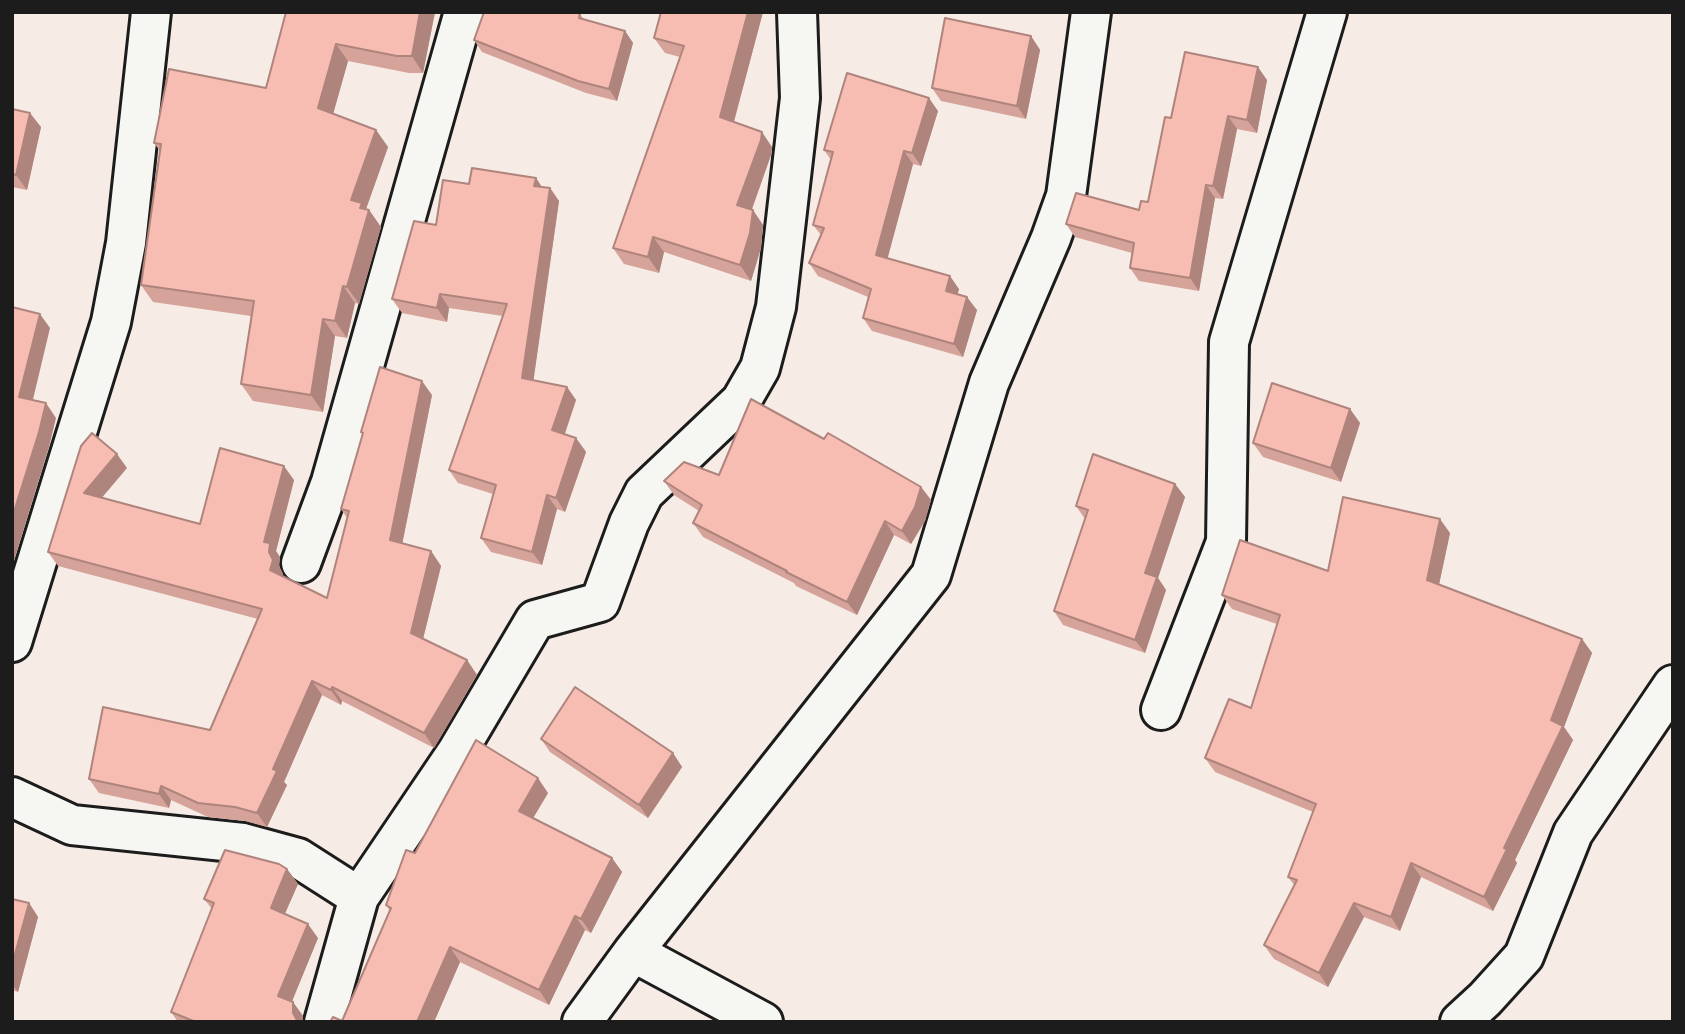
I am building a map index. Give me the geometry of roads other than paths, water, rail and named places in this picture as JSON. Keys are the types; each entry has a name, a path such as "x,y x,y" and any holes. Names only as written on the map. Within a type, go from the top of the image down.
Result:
{"street":[{"path":"12,642 111,322 126,243 151,12"},
{"path":"301,563 331,482 464,12"},
{"path":"324,1022 359,897 457,752 535,620 600,602 629,523 644,493 741,401 760,368 776,307 800,98 797,12"},
{"path":"582,1022 633,952 931,575 989,383 1066,197 1091,12"},
{"path":"1161,710 1226,542 1229,342 1327,12"},
{"path":"1460,1022 1524,956 1573,833 1673,685"},
{"path":"12,797 72,825 243,843 298,858 359,897"},
{"path":"633,952 764,1022"}]}
